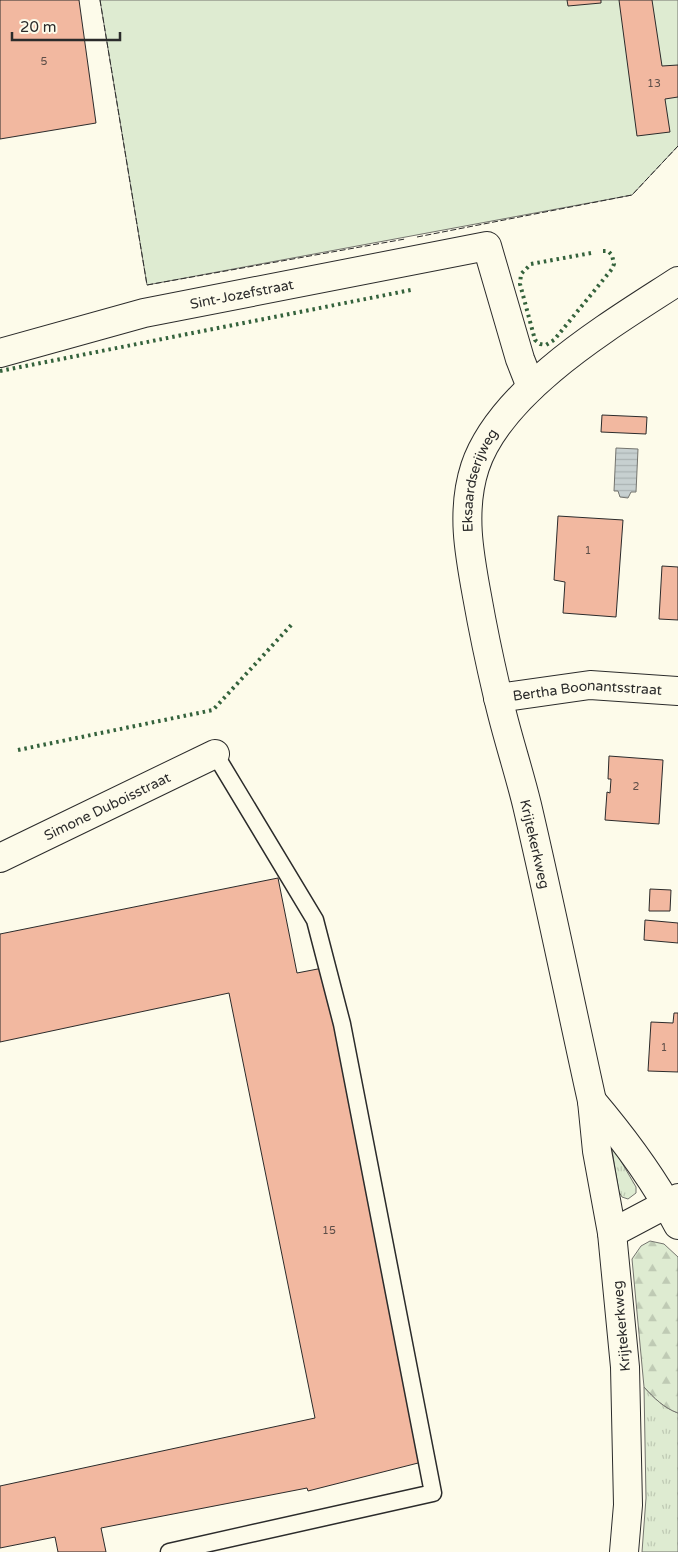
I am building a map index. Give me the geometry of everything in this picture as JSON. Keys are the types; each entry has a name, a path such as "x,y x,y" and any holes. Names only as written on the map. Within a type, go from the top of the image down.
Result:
{"street":[{"name":"Sint-Jozefstraat","path":"0,353 144,313 487,246 520,359 531,387"},
{"name":"Eksaardserijweg","path":"476,587 468,546 467,503 475,466 495,427 531,387 615,322 678,281"},
{"name":"Krijtekerkweg","path":"476,587 498,698 526,803 592,1101 597,1152 612,1232 625,1367 628,1505 624,1552"},
{"name":"Bertha Boonantsstraat","path":"498,698 590,685 678,691"},
{"name":"Simone Duboisstraat","path":"0,858 215,754"},
{"name":"Krijtekerkweg","path":"592,1101 626,1141 674,1209"},
{"path":"612,1232 674,1209"}],"lane":[{"path":"169,1552 434,1492 342,1024 315,920 215,754"}],"green space":[{"path":"100,0 678,0 678,146 632,195 147,285"},
{"path":"611,1144 636,1187 636,1193 628,1199 622,1197 619,1192"},
{"path":"650,1241 664,1244 678,1257 678,1413 660,1402 644,1387 632,1259 641,1246"},
{"path":"644,1387 660,1402 678,1413 678,1552 642,1552 646,1498"}],"shaded area":[{"path":"616,448 638,449 636,492 631,492 628,498 620,497 618,491 614,491"}],"building":[{"path":"0,0 79,0 96,123 0,139"},
{"path":"567,0 601,0 601,3 568,6"},
{"path":"619,0 652,0 662,66 678,65 678,97 665,99 670,132 637,136"},
{"path":"602,415 647,417 646,434 601,432"},
{"path":"558,516 623,520 616,617 563,613 565,582 554,580"},
{"path":"662,566 678,567 678,620 659,619"},
{"path":"609,756 663,760 659,824 605,820 607,792 610,793 611,779 608,779"},
{"path":"278,878 297,973 328,967 426,1461 308,1491 307,1488 101,1528 106,1552 58,1552 55,1537 0,1548 0,1486 315,1418 229,993 0,1042 0,934"},
{"path":"650,889 671,890 670,911 649,911"},
{"path":"645,920 678,923 678,943 644,940"},
{"path":"674,1013 678,1013 678,1072 648,1071 651,1022 673,1023"}],"hedge":[{"path":"591,253 531,264 521,274 520,284 535,340 540,344 546,345 554,340 612,269 614,264 612,255 608,251 600,251"},
{"path":"0,371 411,290"},
{"path":"18,750 213,710 293,623"}],"fence":[{"path":"100,0 147,285 405,239"},
{"path":"417,237 632,195 678,146"}]}
